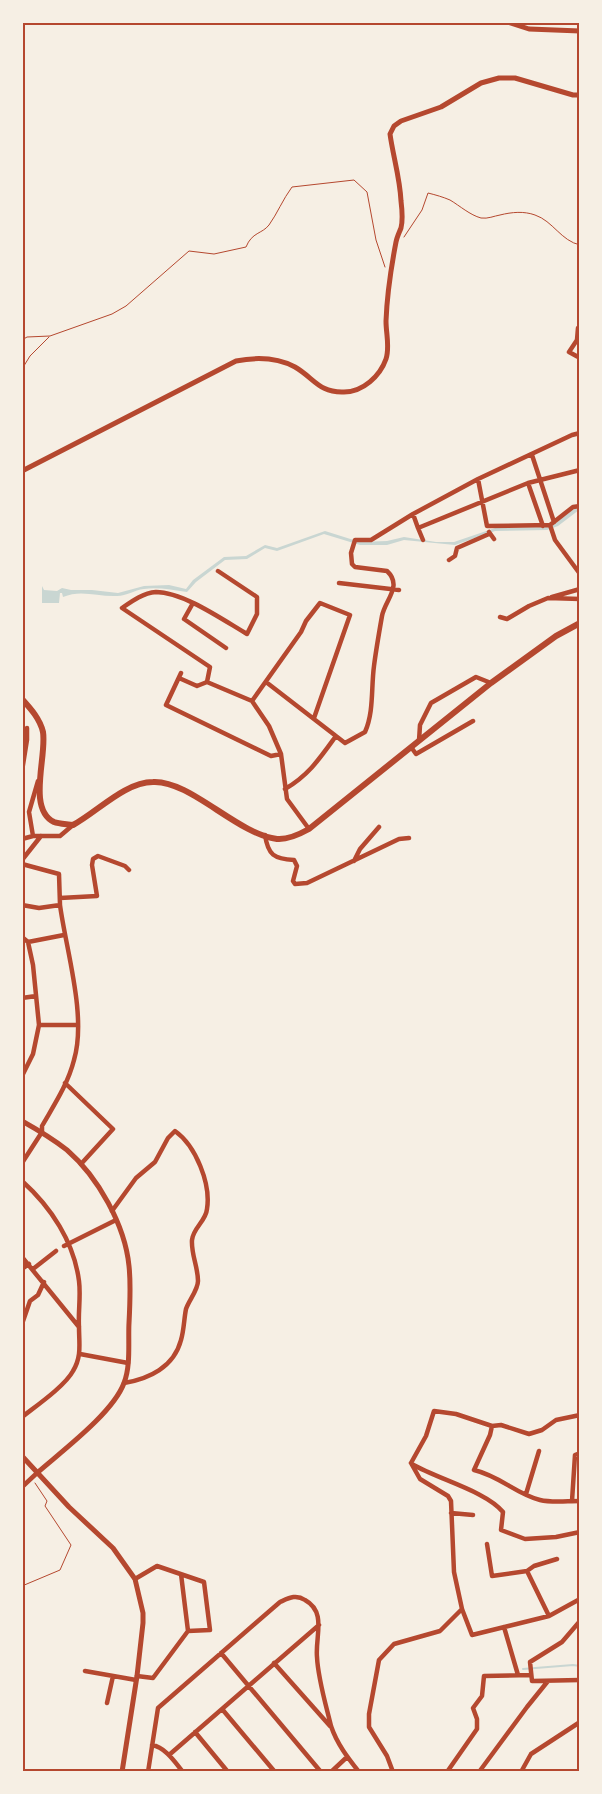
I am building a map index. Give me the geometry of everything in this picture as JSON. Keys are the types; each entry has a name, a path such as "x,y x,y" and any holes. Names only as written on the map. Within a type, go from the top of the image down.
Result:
{"main road":[{"path":"22,699 35,713 43,733 40,799 43,812 54,822 73,825 133,786 153,781 169,784 183,790 251,830 277,839 294,837 309,829 491,683 556,636 580,622"}],"street":[{"path":"508,22 529,29 580,31"},
{"path":"22,471 236,361 257,357 277,360 295,367 318,386 330,392 346,393 359,389 372,380 380,371 386,358 388,345 387,307 389,282 397,236 401,227 399,183 390,134 394,126 401,121 441,107 481,83 499,78 515,78 572,95 580,95"},
{"path":"578,328 577,340 569,352 580,358"},
{"path":"266,682 345,743 365,732 368,724 382,613 396,590 393,578 387,571 355,567 350,561 356,540 371,540 478,478 580,433"},
{"path":"532,455 555,540 580,574"},
{"path":"418,528 528,483 580,470"},
{"path":"478,478 489,534 494,539"},
{"path":"528,483 543,526"},
{"path":"488,526 543,526 552,524 573,508 580,506"},
{"path":"413,514 423,540"},
{"path":"449,560 455,556 457,548 489,534"},
{"path":"207,682 210,667 122,608 139,596 156,592 176,596 193,603 247,634 257,614 257,597 218,571"},
{"path":"339,583 396,590"},
{"path":"500,617 507,619 529,606 559,593 580,588"},
{"path":"548,598 580,599"},
{"path":"193,603 184,620 226,648"},
{"path":"252,701 320,603 350,615 314,718"},
{"path":"181,672 166,706 271,756 281,754"},
{"path":"419,741 420,725 430,703 476,677 491,683"},
{"path":"179,678 197,686 207,682 252,701 269,726 281,754 287,799 309,829"},
{"path":"411,747 416,754 473,722"},
{"path":"22,771 27,728"},
{"path":"286,790 301,780 316,764 336,736"},
{"path":"33,836 29,812 41,773"},
{"path":"22,839 33,836 60,836 73,825"},
{"path":"354,861 378,827"},
{"path":"265,835 266,847 271,854 280,859 294,860 297,866 293,881 295,884 307,883 399,839 409,838"},
{"path":"22,860 41,836"},
{"path":"60,898 97,896 92,865 93,860 98,856 125,866 130,870"},
{"path":"22,864 59,874 60,905 72,975 77,1025 74,1060 65,1083 42,1126 42,1132 22,1164"},
{"path":"22,905 39,908 60,905"},
{"path":"28,942 64,935"},
{"path":"22,937 28,942 39,1025 33,1054 22,1076"},
{"path":"22,998 36,996"},
{"path":"39,1025 77,1025"},
{"path":"65,1083 113,1129 81,1164"},
{"path":"22,1122 42,1132 67,1150 81,1164 112,1211 121,1230 129,1264 128,1363 124,1383 108,1409 22,1487"},
{"path":"112,1211 136,1178 155,1162 168,1138 175,1131 184,1137 202,1169 207,1193 207,1211 193,1234 191,1250 198,1283 188,1303 182,1328 182,1338 173,1356 160,1370 150,1377 124,1383"},
{"path":"22,1181 37,1194 59,1224 69,1243 79,1282 80,1354 73,1372 68,1378 22,1417"},
{"path":"64,1246 116,1220"},
{"path":"33,1269 56,1251"},
{"path":"22,1256 79,1327"},
{"path":"22,1269 28,1264"},
{"path":"22,1324 30,1301 38,1295 44,1282"},
{"path":"80,1354 128,1363"},
{"path":"411,1463 426,1436 434,1411 456,1414 492,1426 501,1425 529,1434 542,1430 556,1420 580,1415"},
{"path":"492,1426 474,1470 487,1473 538,1500 550,1502 580,1501"},
{"path":"526,1494 539,1451"},
{"path":"572,1501 575,1455 580,1454"},
{"path":"22,1456 69,1507 113,1548 122,1558 135,1579 144,1623 122,1772"},
{"path":"411,1463 420,1479 448,1496 451,1501 454,1572 462,1609 472,1635 549,1616 580,1599"},
{"path":"411,1463 476,1493 499,1507 503,1512 501,1530 525,1539 580,1532"},
{"path":"451,1513 473,1515"},
{"path":"487,1544 492,1576 527,1570 558,1559"},
{"path":"135,1579 157,1566 204,1582 210,1630 188,1631"},
{"path":"527,1570 549,1616"},
{"path":"85,1671 113,1676 153,1678 188,1631 181,1574"},
{"path":"148,1772 158,1708 280,1602 290,1597 298,1596 312,1604 318,1614 317,1657 331,1726 347,1757 359,1772"},
{"path":"393,1772 387,1756 369,1727 369,1714 379,1660 394,1644 440,1631 462,1609"},
{"path":"580,1621 562,1642 530,1662 532,1681 580,1680"},
{"path":"169,1755 319,1625"},
{"path":"504,1627 518,1675"},
{"path":"220,1653 321,1772"},
{"path":"274,1663 331,1726"},
{"path":"447,1772 477,1729 477,1719 473,1708 482,1696 484,1676 530,1675"},
{"path":"107,1703 113,1676"},
{"path":"479,1772 548,1681"},
{"path":"222,1709 275,1772"},
{"path":"521,1772 531,1754 580,1722"},
{"path":"195,1732 228,1772"},
{"path":"152,1745 158,1746 169,1755 183,1772"},
{"path":"331,1772 347,1757"}],"path":[{"path":"22,340 27,337 50,336 112,314 126,306 190,251 214,254 246,247 255,234 268,226 292,187 354,180 367,192 376,240 389,282"},
{"path":"397,236 404,237 407,234 422,210 428,193 450,200 480,218 513,212 524,212 536,216 552,224 569,242 580,246"},
{"path":"22,369 30,356 50,336"},
{"path":"22,1586 60,1570 71,1545 45,1506 47,1501 32,1478"}],"shaded area":[{"path":"579,507 579,510 558,526 547,530 495,531 455,545 404,540 387,545 360,545 324,534 277,551 265,548 247,559 225,560 196,582 187,592 149,588 121,596 83,593 63,597 62,593 60,593 59,603 42,603 42,586 44,590 57,591 62,588 118,593 144,586 169,585 186,589 193,580 224,557 246,556 265,545 277,548 325,531 360,542 387,541 404,537 436,542 454,542 495,528 547,527"}],"waterway":[{"path":"523,1669 580,1666"}]}
